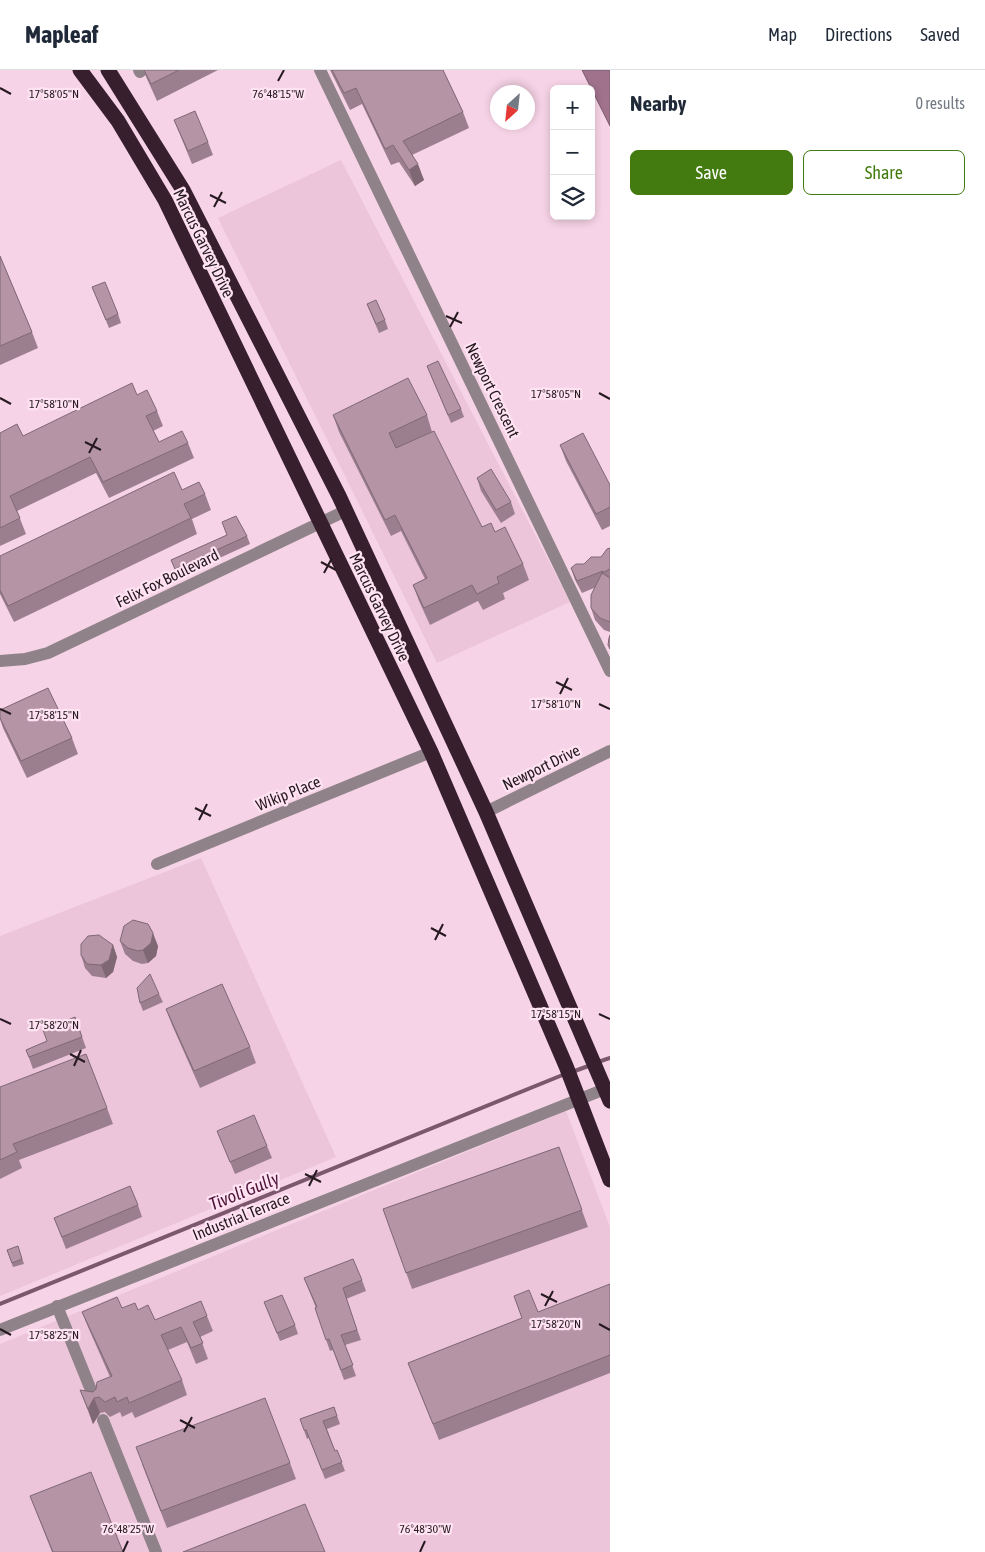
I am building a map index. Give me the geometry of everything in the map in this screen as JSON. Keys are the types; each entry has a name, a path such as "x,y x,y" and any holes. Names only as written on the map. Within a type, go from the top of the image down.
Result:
{"highway":[{"name":"Marcus Garvey Drive","path":"80,70 118,121 165,200 431,752 580,1100 610,1180"},
{"name":"Marcus Garvey Drive","path":"108,70 184,190 345,511 486,812 608,1095"}],"street":[{"name":"Newport Crescent","path":"320,70 610,671"},
{"name":"Felix Fox Boulevard","path":"0,661 25,659 48,653 345,511"},
{"name":"Newport Drive","path":"486,812 610,751"},
{"name":"Wikip Place","path":"157,864 431,752"},
{"name":"Industrial Terrace","path":"0,1330 580,1100 608,1095"},
{"path":"58,1306 96,1400"},
{"path":"103,1420 156,1552"}],"shaded area":[{"path":"582,70 610,70 610,126 595,96 595,85 590,85"},
{"path":"341,160 570,602 437,663 218,218"},
{"path":"201,858 336,1157 0,1296 0,936"},
{"path":"566,1111 610,1227 610,1552 0,1552 0,1344"}],"building":[{"path":"144,70 179,70 151,84"},
{"path":"332,70 443,70 463,112 403,141 418,164 409,170 393,145 385,149 356,88 344,93"},
{"path":"195,111 208,142 188,151 174,120"},
{"path":"0,256 32,332 0,346"},
{"path":"105,282 118,314 106,320 92,287"},
{"path":"376,300 385,320 376,324 367,304"},
{"path":"438,361 461,409 448,415 427,366"},
{"path":"408,378 427,415 389,433 396,448 434,431 482,527 491,523 495,532 505,527 523,564 497,577 499,583 477,594 472,585 424,608 413,585 427,578 395,515 385,520 333,415"},
{"path":"132,383 137,395 147,390 157,411 146,416 159,442 182,431 188,443 103,482 90,457 10,496 20,518 0,528 0,433 17,424 23,436"},
{"path":"583,433 610,485 610,507 596,514 560,445"},
{"path":"491,469 511,502 496,510 477,478"},
{"path":"174,472 182,490 199,482 205,494 184,504 191,518 8,606 0,590 0,556"},
{"path":"236,516 247,536 175,569 171,560 227,535 222,522"},
{"path":"610,548 610,569 577,581 571,568 576,564 584,564 591,557 601,557"},
{"path":"602,573 610,578 610,622 600,618 591,608 591,595"},
{"path":"610,635 610,649 608,645"},
{"path":"48,688 72,738 21,761 0,718 0,710"},
{"path":"133,920 148,924 153,933 151,943 143,950 138,951 128,948 120,941 124,926"},
{"path":"99,935 113,945 109,960 101,965 87,964 81,955 81,944 88,936"},
{"path":"150,974 159,994 140,1003 137,988"},
{"path":"222,984 250,1047 194,1071 166,1009"},
{"path":"75,1017 82,1037 29,1057 26,1050 47,1041 43,1030"},
{"path":"86,1054 107,1108 13,1144 17,1152 0,1160 0,1087"},
{"path":"254,1115 267,1146 230,1162 217,1131"},
{"path":"559,1147 582,1210 406,1273 383,1209"},
{"path":"130,1186 138,1205 62,1237 54,1218"},
{"path":"18,1246 22,1259 12,1263 7,1250"},
{"path":"353,1259 362,1280 343,1288 357,1330 341,1335 353,1365 341,1370 329,1339 326,1340 315,1308 317,1307 304,1278"},
{"path":"610,1284 610,1355 433,1424 408,1363 522,1318 514,1296 529,1290 538,1312"},
{"path":"282,1295 295,1325 277,1333 264,1302"},
{"path":"117,1297 122,1308 135,1303 138,1310 148,1305 155,1320 201,1301 207,1316 193,1322 203,1343 191,1348 181,1327 161,1335 182,1380 129,1403 127,1397 117,1402 115,1397 105,1402 99,1397 94,1398 88,1409 80,1390 93,1392 96,1389 97,1382 112,1376 82,1312"},
{"path":"265,1398 290,1463 161,1511 136,1447"},
{"path":"334,1407 337,1416 323,1421 335,1451 337,1450 342,1462 322,1470 300,1419"},
{"path":"91,1472 123,1552 53,1552 30,1496"},
{"path":"305,1504 325,1552 183,1552"}],"waterway":[{"name":"Tivoli Gully","path":"598,1062 610,1058"},
{"name":"Tivoli Gully","path":"572,1072 591,1065"},
{"name":"Tivoli Gully","path":"0,1304 565,1074"}]}
